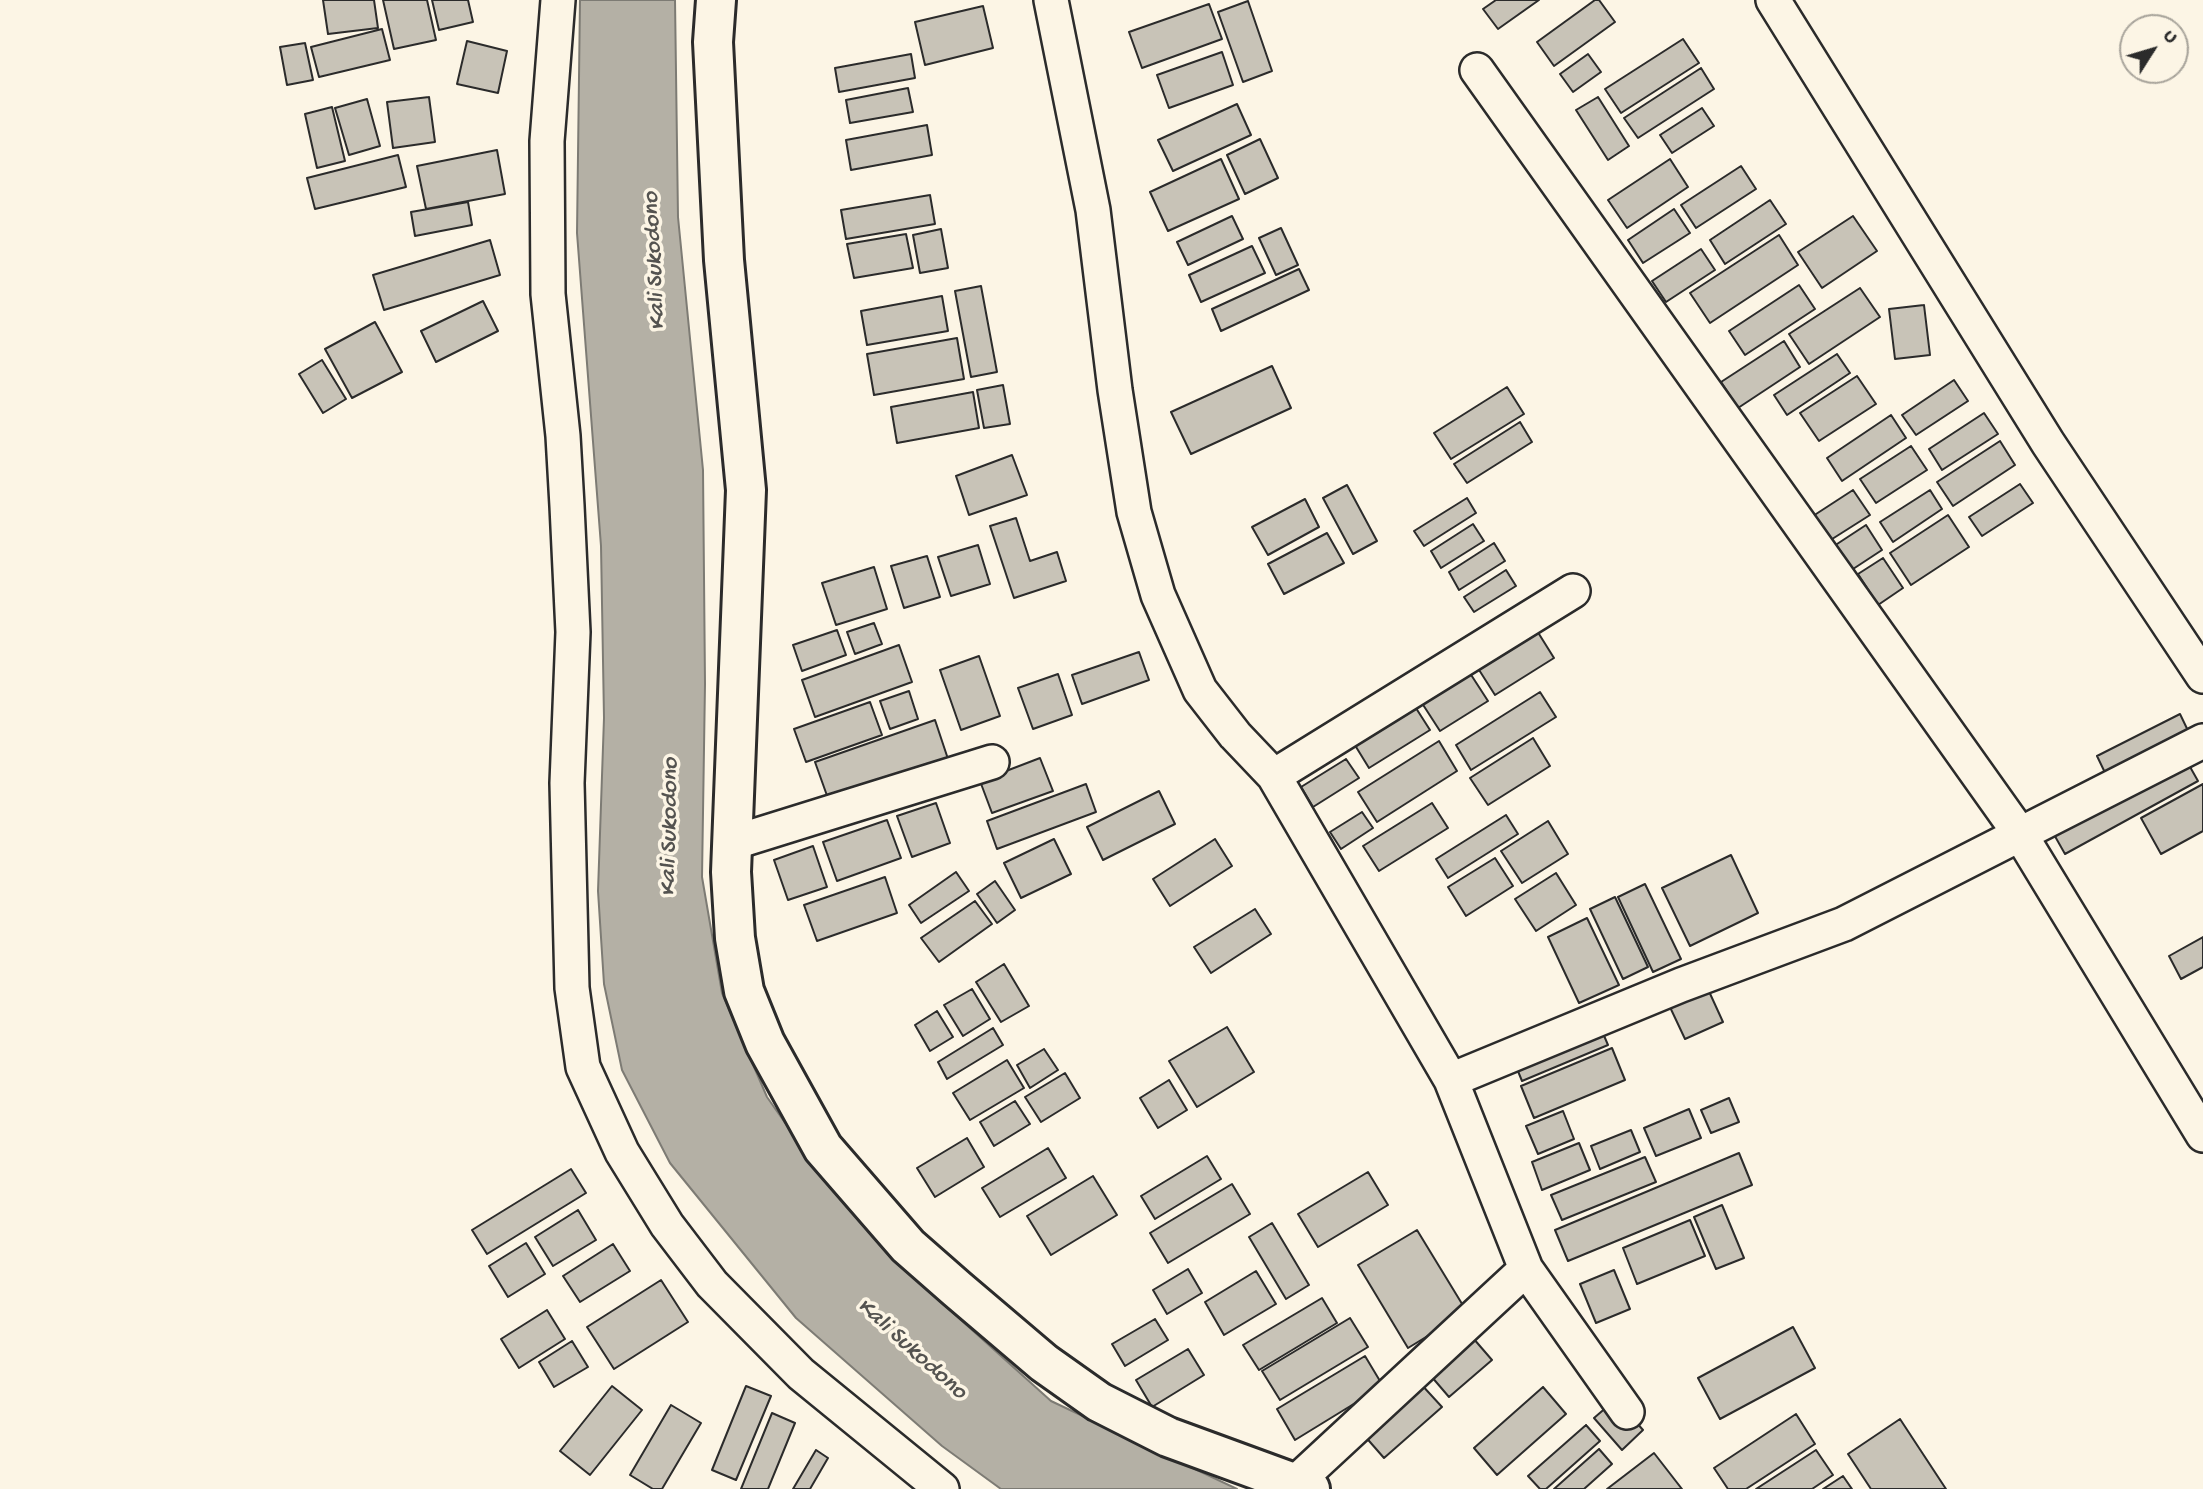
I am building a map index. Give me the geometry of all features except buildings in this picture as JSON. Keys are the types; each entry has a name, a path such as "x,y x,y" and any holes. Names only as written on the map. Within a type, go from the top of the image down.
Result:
{"main road":[{"path":"716,0 713,42 724,261 746,490 732,843 735,938 744,991 765,1043 823,1149 908,1246 957,1290 1044,1363 1099,1402 1168,1437 1302,1487"}],"street":[{"path":"558,0 547,141 548,294 563,436 569,543 573,632 567,783 572,988 583,1067 622,1152 667,1226 712,1284 801,1374 942,1489"},
{"path":"1051,0 1093,210 1115,390 1134,512 1154,583 1200,690 1235,735 1274,776 1451,1080 1526,1269 1627,1412"},
{"path":"1773,0 2048,443 2203,676"},
{"path":"1477,70 2020,834 2203,1135"},
{"path":"1274,776 1573,591"},
{"path":"1451,1080 1681,985 1844,924 2203,741"},
{"path":"732,843 992,762"},
{"path":"1302,1487 1526,1269"}],"water":[{"name":"Kali Sukodono","path":"580,0 675,0 678,217 703,470 705,684 702,877 722,993 767,1097 825,1180 921,1284 1051,1401 1237,1489 1001,1489 942,1446 796,1318 670,1163 622,1070 604,984 598,891 604,718 601,546 577,233"}]}
